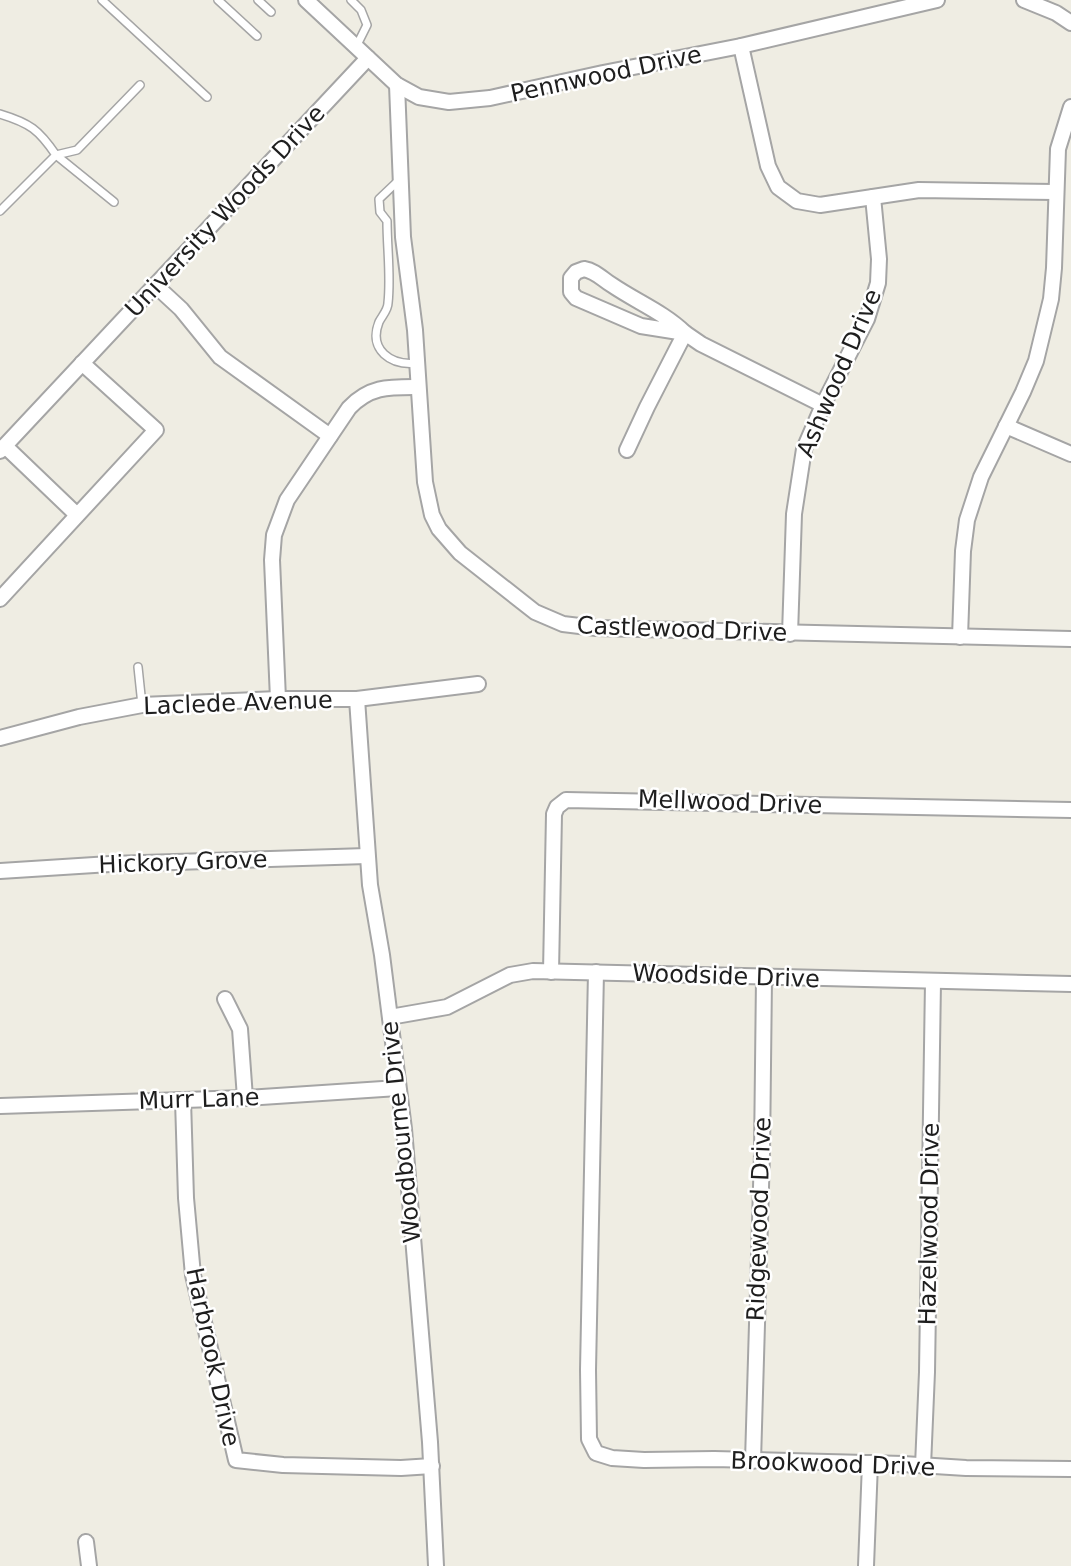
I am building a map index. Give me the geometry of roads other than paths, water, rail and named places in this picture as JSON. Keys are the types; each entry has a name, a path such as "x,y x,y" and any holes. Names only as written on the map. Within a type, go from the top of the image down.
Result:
{"street":[{"name":"Pennwood Drive","path":"306,0 397,86 419,97 449,102 475,100 741,47 937,0"},
{"path":"1024,0 1056,13 1071,23"},
{"path":"741,47 764,153 772,177 787,195 808,204 820,205 919,190 1055,192"},
{"name":"University Woods Drive","path":"76,514 2,448 368,58"},
{"name":"Castlewood Drive","path":"397,86 403,237 415,330 425,482 432,515 439,529 460,553 535,612 563,624 596,628 790,634 1071,639"},
{"path":"960,637 963,551 967,520 981,477 1036,361 1051,299 1058,149 1071,107"},
{"name":"Ashwood Drive","path":"790,634 797,487 804,449 867,319 878,283 879,259 873,197"},
{"path":"685,333 641,326 576,298 570,292 571,278 576,272 591,270 670,319 701,344 823,405"},
{"path":"155,285 181,309 220,356 330,436"},
{"path":"628,450 685,333"},
{"path":"0,598 156,430 82,363"},
{"path":"278,699 272,560 274,535 287,500 360,397 387,387 418,387"},
{"path":"1006,426 1071,454"},
{"name":"Laclede Avenue","path":"0,738 79,716 142,705 278,699 357,699 478,684"},
{"name":"Woodbourne Drive","path":"357,699 367,856 404,1129 432,1466 436,1566"},
{"name":"Mellwood Drive","path":"551,972 554,814 557,807 566,800 1071,810"},
{"name":"Hickory Grove","path":"0,871 110,864 367,856"},
{"name":"Woodside Drive","path":"390,1017 447,1007 518,973 596,972 1071,984"},
{"name":"Brookwood Drive","path":"596,972 588,1370 589,1439 596,1453 612,1458 645,1460 1071,1469"},
{"name":"Ridgewood Drive","path":"753,1461 764,978"},
{"name":"Hazelwood Drive","path":"923,1466 933,982"},
{"path":"225,999 240,1029 245,1098"},
{"name":"Murr Lane","path":"0,1106 245,1098 398,1088"},
{"name":"Harbrook Drive","path":"183,1100 186,1198 193,1275 236,1460 283,1465 401,1468 432,1466"},
{"path":"866,1566 870,1463"},
{"path":"86,1542 89,1566"}],"lane":[{"path":"102,0 207,97"},
{"path":"218,0 257,36"},
{"path":"258,0 271,12"},
{"path":"351,0 361,10 367,25 356,47"},
{"path":"0,211 56,155 77,150 140,85"},
{"path":"0,114 40,132 56,155 114,202"},
{"path":"402,177 379,199 380,212 387,221 388,306 376,336 379,350 387,359 403,365 417,363"},
{"path":"138,667 142,705"}]}
